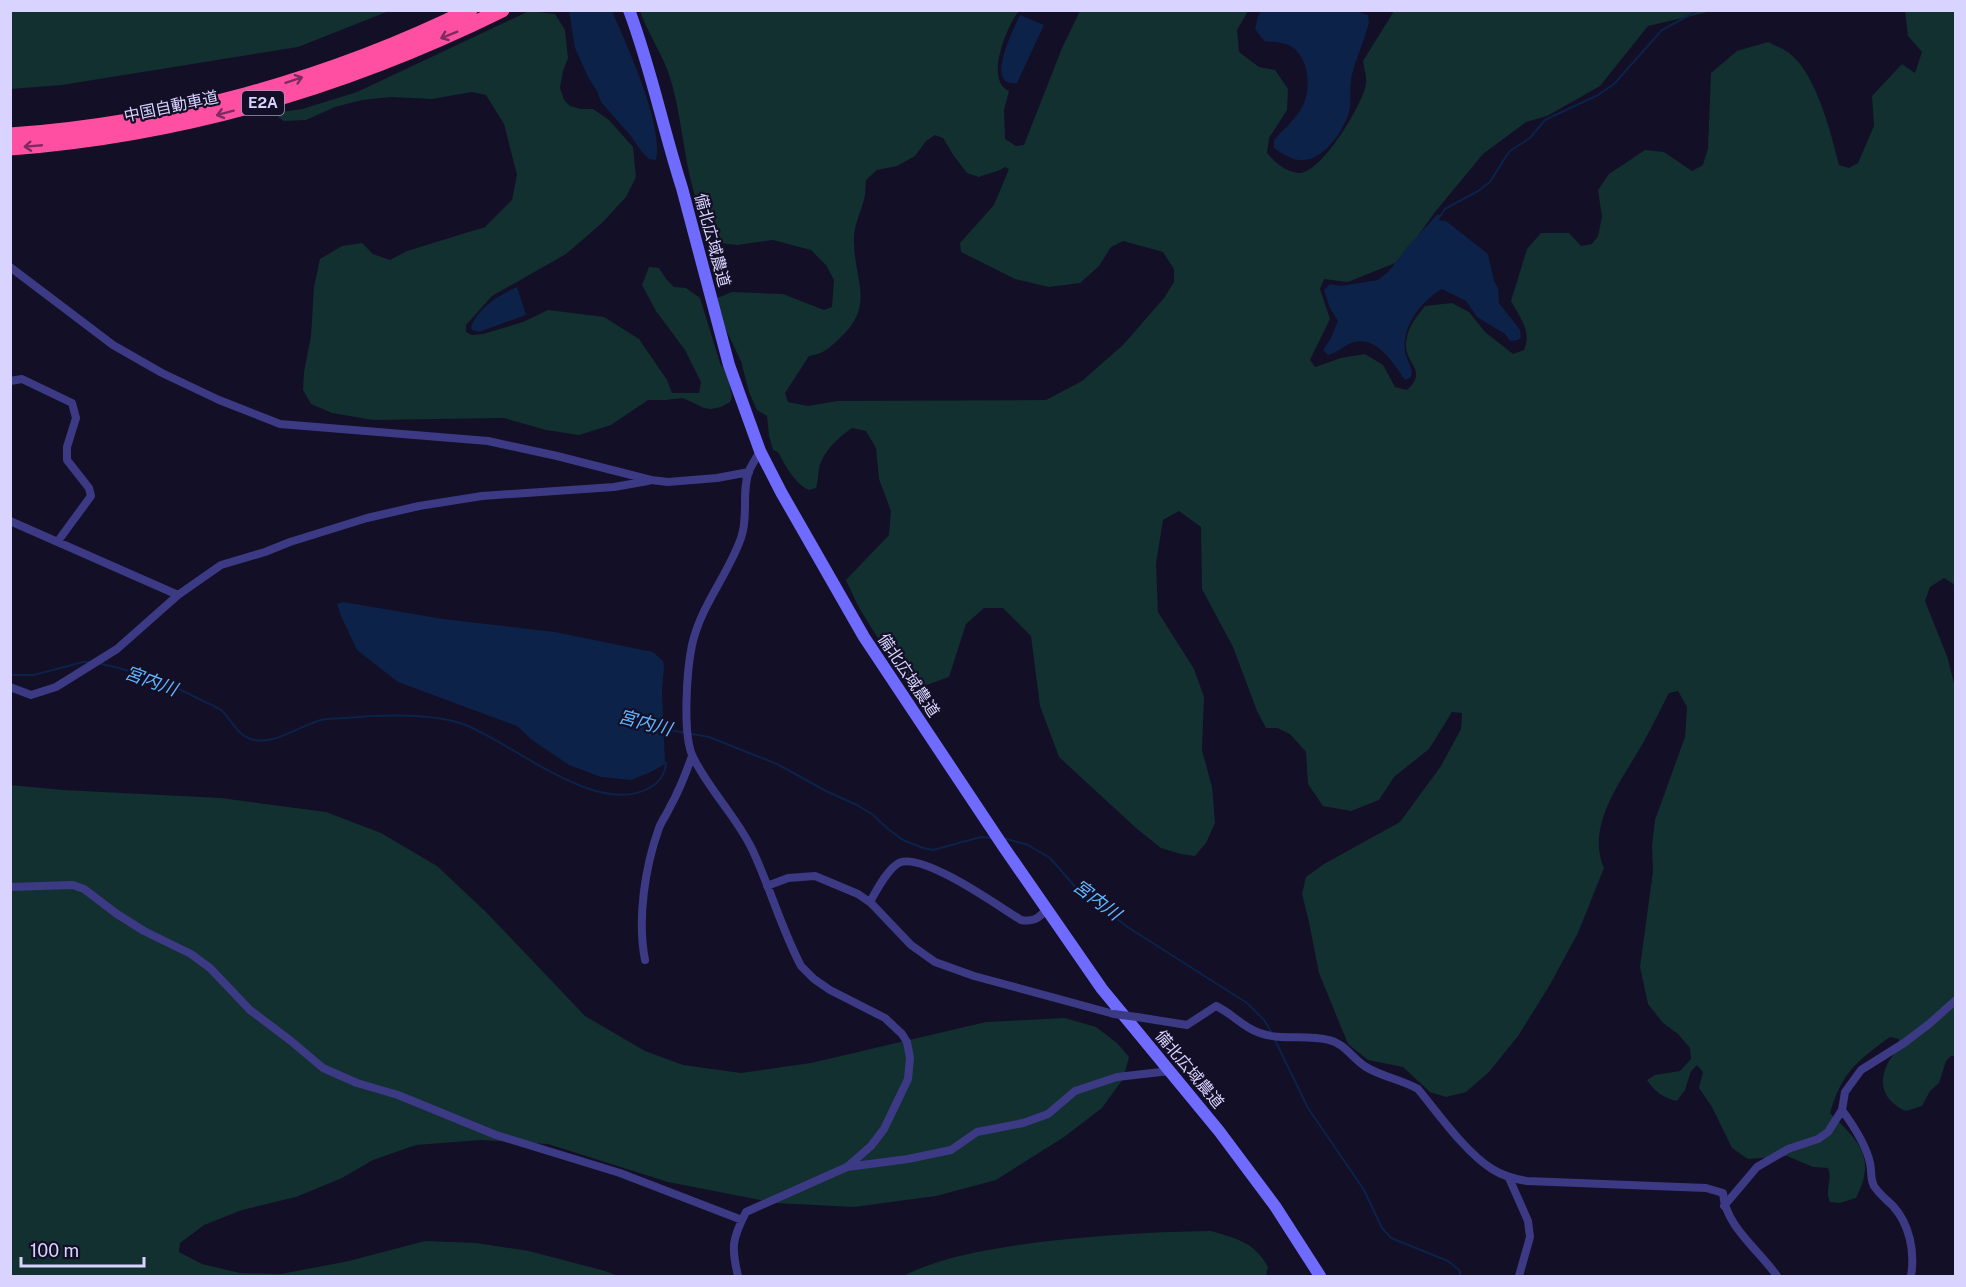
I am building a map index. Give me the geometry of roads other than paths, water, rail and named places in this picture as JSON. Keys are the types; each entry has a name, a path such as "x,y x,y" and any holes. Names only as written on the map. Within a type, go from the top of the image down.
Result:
{"highway":[{"name":"中国自動車道","path":"10,135 120,122 206,105 290,82 368,55 470,10"},
{"name":"中国自動車道","path":"10,148 124,135 209,118 292,95 371,67 462,30 502,10"}],"street":[{"name":"備北広域農道","path":"629,10 657,96 729,365 760,451 781,492 864,637 1046,910 1102,989 1219,1131 1275,1206 1320,1276"},
{"path":"10,267 113,345 162,373 219,400 280,424 488,441 651,480"},
{"path":"10,381 22,379 72,403 76,418 66,447 67,460 89,488 91,496 58,541"},
{"path":"760,451 748,472 746,520 742,536 703,612 693,643 689,661 688,732 692,756 751,847 801,966 813,979 830,990 885,1018 907,1042 910,1058 908,1079 884,1129 871,1146 847,1167"},
{"path":"10,687 31,695 56,687 117,649 178,595 221,565 290,542 398,511 482,496 593,490 651,480 678,481 717,478 748,472"},
{"path":"10,521 178,595"},
{"path":"645,960 642,945 644,888 648,863 660,825 670,809 692,756"},
{"path":"870,902 892,867 902,862 942,872 1021,920 1031,921 1046,910"},
{"path":"767,886 788,878 815,876 858,894 870,902 911,945 935,962 975,976 1114,1014 1187,1025 1216,1006 1226,1010 1260,1034 1326,1039 1337,1042 1367,1068 1406,1082 1418,1089 1479,1159 1509,1178 1527,1181 1706,1188 1723,1193 1724,1206 1734,1224 1777,1276"},
{"path":"10,887 73,885 84,889 144,931 191,954 210,968 249,1011 291,1041 322,1068 357,1083 398,1095 496,1135 620,1173 742,1220"},
{"path":"1724,1206 1757,1167 1788,1149 1818,1139 1834,1125 1842,1110 1845,1092 1861,1070 1904,1043 1956,999"},
{"path":"738,1276 734,1259 734,1240 737,1227 746,1212 847,1167 908,1159 951,1150 977,1132 1023,1123 1048,1114 1075,1091 1117,1077 1170,1071"},
{"path":"1842,1110 1863,1145 1870,1162 1875,1187 1903,1220 1911,1241 1911,1276"},
{"path":"1509,1178 1528,1221 1530,1237 1518,1276"}],"water":[{"path":"569,11 612,11 649,106 657,145 656,160 649,159 642,152 601,102 575,48"},
{"path":"1261,11 1356,11 1368,15 1369,22 1352,75 1350,108 1346,120 1337,137 1316,157 1299,160 1289,157 1274,148 1274,140 1303,105 1308,78 1303,60 1292,47 1282,43 1264,41 1255,29 1258,16"},
{"path":"1020,15 1044,25 1017,83 1007,82 1002,76 1001,67 1007,44"},
{"path":"1437,215 1441,215 1438,220 1446,221 1488,254 1494,281 1498,288 1499,303 1520,330 1521,337 1510,341 1505,334 1477,317 1466,301 1442,289 1420,307 1407,332 1405,351 1411,377 1405,380 1382,351 1367,342 1358,341 1349,344 1328,355 1323,350 1338,321 1330,308 1324,290 1330,284 1340,286 1378,280 1389,271 1408,246"},
{"path":"517,287 526,315 479,332 472,330 471,326 484,307"},
{"path":"343,602 443,619 555,632 653,652 663,661 664,667 662,690 665,764 631,780 601,777 569,765 532,740 517,726 398,682 357,650 337,604"}],"waterway":[{"path":"1437,221 1445,209 1490,182 1510,151 1530,138 1545,120 1598,95 1614,84 1662,30 1699,10"},
{"name":"宮内川","path":"10,675 34,675 90,662"},
{"name":"宮内川","path":"98,663 151,678 214,706 221,710 244,735 254,740 270,740 328,719 421,716 450,720 483,733 580,786 605,793 628,795 656,784 664,771 666,763 663,762"},
{"name":"宮内川","path":"663,729 709,737 777,764 857,805 872,814 903,840 923,848 933,850 981,837 991,838"},
{"name":"宮内川","path":"1003,838 1028,845 1050,858 1078,890 1129,928 1247,1003 1264,1020 1272,1033"},
{"name":"宮内川","path":"1274,1038 1308,1108 1364,1190 1382,1228 1391,1238 1448,1261 1459,1270 1461,1276"}]}
